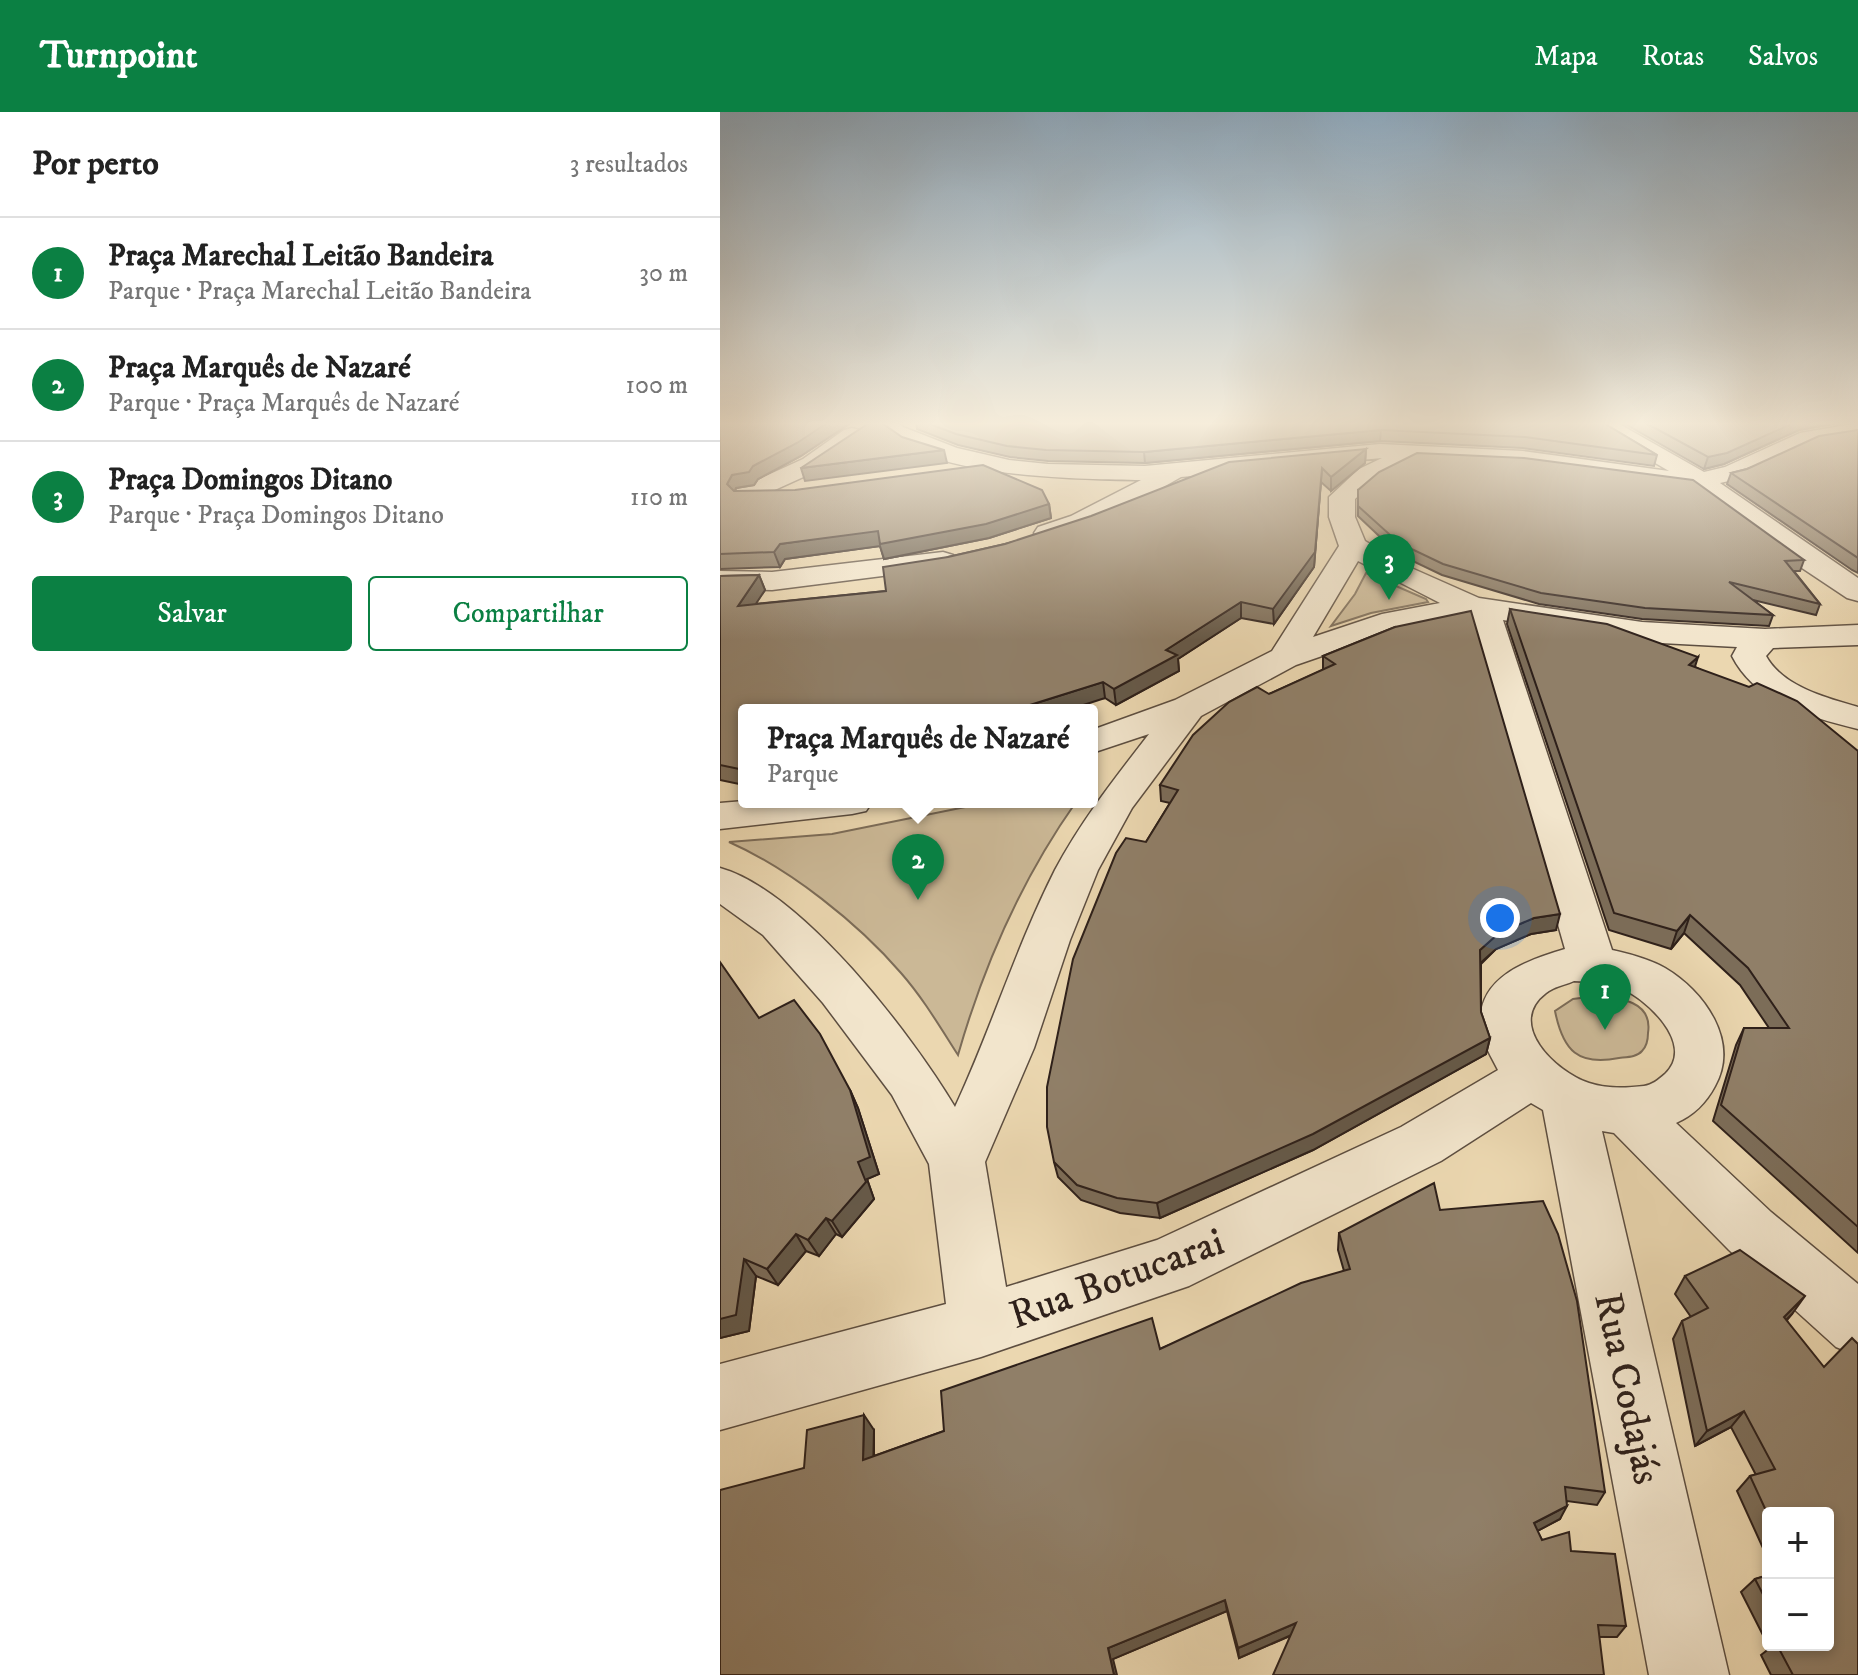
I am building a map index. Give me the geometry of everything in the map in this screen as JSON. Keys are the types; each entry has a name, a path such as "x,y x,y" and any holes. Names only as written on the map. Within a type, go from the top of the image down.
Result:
{"street":[{"path":"720,507 752,494"},
{"path":"748,496 775,494"},
{"path":"1026,541 1081,522 1134,494"},
{"path":"1326,494 1342,517 1353,546 1399,573 1478,607 1642,632 1765,639 1858,636"},
{"path":"1720,494 1796,551 1858,592"},
{"path":"1284,658 1353,546"},
{"path":"1796,551 1834,598 1858,636"},
{"path":"720,580 772,581 863,572 972,555"},
{"path":"1098,740 1188,708 1284,658 1393,621 1478,607"},
{"path":"1478,607 1593,964"},
{"path":"1642,632 1764,679 1822,709 1858,739"},
{"path":"1764,679 1753,668 1749,656 1754,646 1765,639"},
{"path":"957,1162 1008,1048 1047,940 1077,870 1114,805 1188,708"},
{"path":"1822,709 1858,718"},
{"path":"720,816 795,808"},
{"path":"720,883 779,924 840,990 911,1080 957,1162 981,1326"},
{"path":"1576,1096 1656,1108 1679,1096 1693,1079 1700,1058 1697,1036 1687,1014 1668,995 1633,974 1593,964 1550,968 1532,976 1518,988 1509,1003 1505,1020 1508,1039 1517,1058 1576,1096 1750,1231 1858,1325"},
{"name":"Rua Botucarai","path":"720,1397 981,1326 1167,1266 1421,1144 1576,1096"},
{"name":"Rua Codajás","path":"1576,1096 1689,1675"}],"shaded area":[{"path":"1366,573 1428,602 1371,613 1331,626"},
{"path":"960,808 1072,808 1038,862 1006,924 958,1055 909,983 865,935 799,882 729,842 832,834"},
{"path":"1596,996 1633,1003 1645,1014 1648,1038 1640,1053 1593,1060 1568,1046 1555,1011 1573,999"}],"building":[{"path":"720,494 1044,494 1049,504 986,524 880,544 878,531 780,544 774,552 720,554"},
{"path":"1147,494 1320,494 1315,552 1273,609 1241,602 1166,650 1177,655 1114,689 1103,682 1033,704 738,704 738,769 720,765 720,576 759,575 738,606 886,591 883,567 1005,544"},
{"path":"1358,494 1712,494 1804,560 1785,561 1820,604 1729,582 1773,615 1645,608 1541,593 1443,564 1399,543 1358,506"},
{"path":"1762,494 1858,494 1858,558"},
{"path":"1510,609 1607,624 1698,657 1689,665 1749,687 1757,683 1797,701 1858,751 1858,1227 1721,1105 1744,1028 1789,1028 1748,968 1690,915 1677,931 1614,913"},
{"path":"1471,611 1560,914 1534,918 1499,933 1480,950 1481,1012 1490,1038 1313,1134 1157,1203 1117,1198 1077,1185 1054,1162 1047,1127 1047,1087 1073,959 1116,853 1126,838 1146,842 1178,790 1160,785 1193,735 1229,702 1257,687 1269,694 1335,664 1323,656 1395,627"},
{"path":"720,962 759,1018 794,1000 820,1034 850,1090 870,1157 858,1162 866,1182 832,1221 826,1218 808,1240 796,1234 767,1269 744,1259 736,1315 720,1319"},
{"path":"1434,1183 1440,1210 1543,1201 1558,1234 1577,1301 1605,1492 1565,1487 1567,1506 1534,1523 1542,1540 1569,1532 1571,1551 1615,1554 1626,1626 1598,1625 1604,1675 1273,1675 1296,1623 1238,1648 1225,1600 1108,1648 1114,1675 720,1675 720,1490 804,1468 807,1430 864,1415 863,1460 944,1431 941,1391 1152,1318 1160,1349 1301,1283 1350,1269 1339,1233"},
{"path":"1740,1250 1805,1296 1784,1317 1824,1367 1852,1338 1858,1344 1858,1675 1793,1675 1780,1651 1834,1651 1834,1507 1764,1507 1750,1476 1775,1469 1744,1411 1707,1431 1682,1321 1708,1308 1685,1276"},
{"path":"1762,1577 1762,1592 1755,1579"}],"place":[{"name":"Praça Domingos Ditano","path":"1389,600"},
{"name":"Praça Marquês de Nazaré","path":"918,900"},
{"name":"Praça Marechal Leitão Bandeira","path":"1605,1030"}]}
